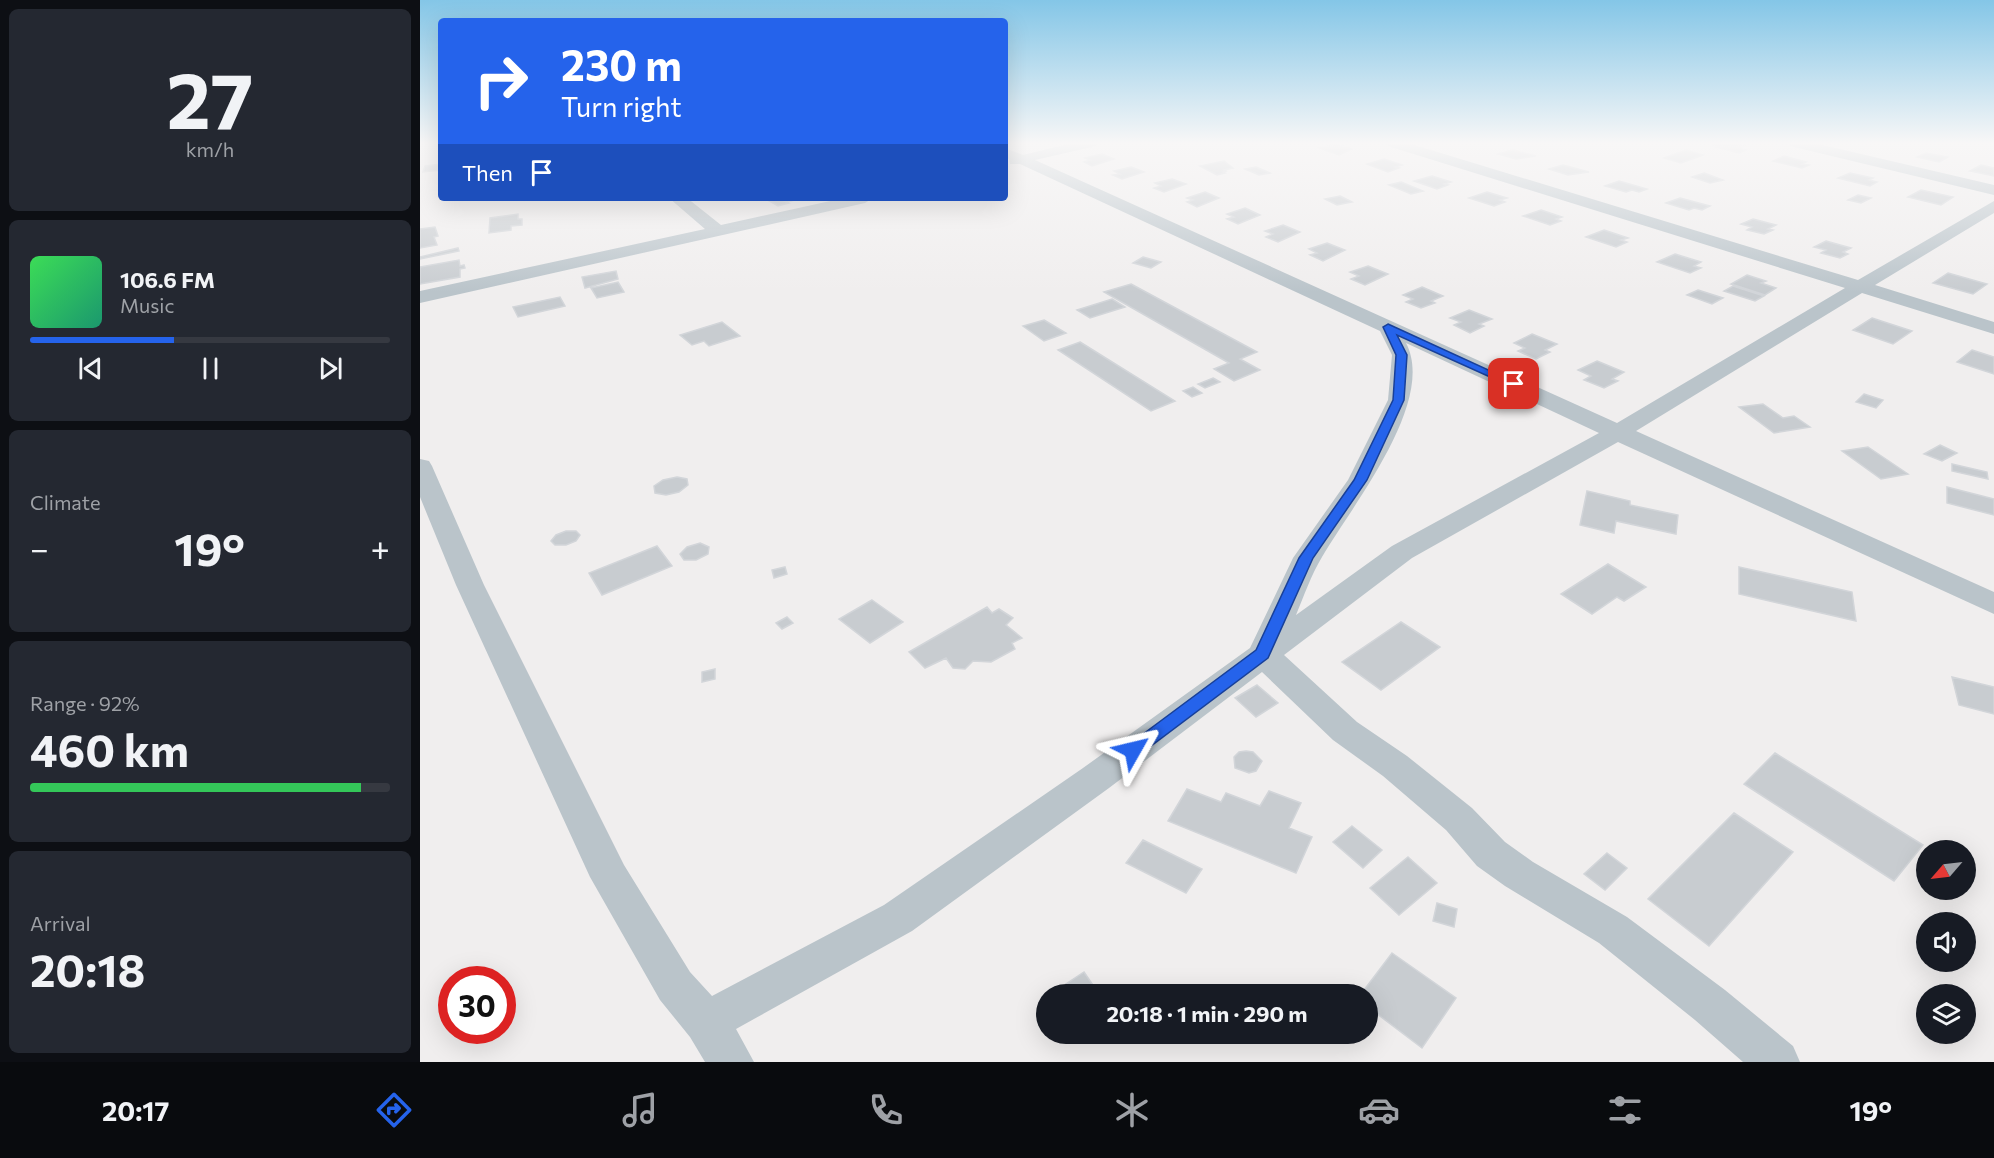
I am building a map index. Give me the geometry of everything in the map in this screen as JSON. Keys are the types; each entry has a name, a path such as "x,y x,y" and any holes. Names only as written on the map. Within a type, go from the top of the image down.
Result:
{"street":[{"path":"1087,193 1388,327 1994,604"},
{"path":"1554,193 1994,328"},
{"path":"681,201 717,231"},
{"path":"420,297 852,201"},
{"path":"706,1022 898,918 1096,778 1402,552 1618,432 1994,206"},
{"path":"1263,654 1306,558 1360,480 1398,400 1401,355 1388,327"},
{"path":"420,466 470,585 610,877 675,986 706,1022 731,1062"},
{"path":"1263,654 1344,731 1395,766 1452,813 1491,854 1519,874 1613,930 1710,1005 1777,1062"}],"building":[{"path":"1206,193 1219,198 1197,207 1187,202 1193,200 1187,198"},
{"path":"1489,193 1507,198 1500,200 1505,202 1494,206 1469,198"},
{"path":"1916,193 1933,193 1953,197 1941,205 1908,197"},
{"path":"1858,195 1871,198 1861,203 1848,200"},
{"path":"1340,196 1352,202 1337,205 1325,199"},
{"path":"1680,198 1710,206 1702,210 1694,208 1689,210 1666,203"},
{"path":"769,201 789,203 778,206"},
{"path":"1245,208 1260,215 1238,224 1227,219 1234,217 1227,214"},
{"path":"1541,210 1562,217 1556,219 1561,221 1550,225 1523,216"},
{"path":"518,214 518,219 522,219 522,225 511,226 511,230 489,233 490,218"},
{"path":"1753,219 1776,225 1768,229 1773,230 1764,234 1747,230 1752,227 1741,224"},
{"path":"1283,225 1300,232 1278,242 1266,237 1273,234 1265,231"},
{"path":"435,227 438,236 434,237 437,245 420,248 420,229"},
{"path":"1604,230 1628,238 1621,240 1627,242 1616,247 1586,237"},
{"path":"1826,241 1851,248 1843,252 1848,254 1840,258 1821,253 1826,250 1814,247"},
{"path":"1327,243 1345,250 1323,261 1310,255 1317,253 1309,249"},
{"path":"458,248 459,251 420,259 420,257"},
{"path":"1675,254 1701,262 1694,266 1701,268 1690,273 1657,262"},
{"path":"1143,257 1161,262 1151,268 1133,263"},
{"path":"459,260 460,266 464,265 465,268 460,269 460,277 420,284 420,267"},
{"path":"1368,266 1388,274 1365,285 1351,279 1359,276 1350,272"},
{"path":"616,271 618,279 585,288 582,277"},
{"path":"1948,273 1987,284 1973,294 1933,283"},
{"path":"1747,275 1766,281 1761,283 1776,288 1765,295 1731,284"},
{"path":"618,282 624,292 597,298 591,288"},
{"path":"1131,284 1257,352 1240,359 1260,370 1234,381 1214,369 1229,363 1104,292"},
{"path":"1733,286 1764,296 1755,301 1724,291"},
{"path":"1422,287 1443,296 1431,301 1435,303 1421,308 1406,302 1413,299 1403,295"},
{"path":"1698,290 1723,298 1712,304 1687,295"},
{"path":"560,297 565,306 518,317 513,307"},
{"path":"1112,299 1125,307 1090,318 1077,310"},
{"path":"1469,310 1492,319 1479,324 1484,326 1470,333 1454,325 1461,322 1450,318"},
{"path":"1872,318 1912,331 1893,344 1853,330"},
{"path":"1044,320 1066,333 1044,341 1023,326"},
{"path":"722,322 740,336 709,346 704,341 692,345 680,335"},
{"path":"1532,334 1557,344 1545,350 1550,352 1536,359 1518,351 1525,348 1514,343"},
{"path":"1080,342 1175,401 1151,411 1058,350"},
{"path":"1972,350 1994,357 1994,374 1957,362"},
{"path":"1597,361 1624,372 1612,379 1618,381 1604,388 1584,380 1591,376 1578,370"},
{"path":"1213,378 1220,382 1205,388 1198,384"},
{"path":"1193,387 1202,393 1192,397 1183,391"},
{"path":"1864,394 1883,400 1876,408 1856,402"},
{"path":"1763,404 1783,418 1794,416 1810,427 1774,433 1739,407"},
{"path":"1940,445 1957,453 1942,461 1924,454"},
{"path":"1868,447 1908,474 1881,479 1842,451"},
{"path":"1952,464 1987,472 1988,479 1952,471"},
{"path":"677,477 687,479 688,485 679,492 666,495 655,493 654,486 663,480"},
{"path":"1947,487 1994,499 1994,515 1947,503"},
{"path":"1587,491 1630,501 1630,505 1678,515 1676,534 1616,521 1614,533 1580,525"},
{"path":"566,531 576,531 580,535 576,541 566,545 555,545 551,541 556,535"},
{"path":"700,543 709,547 708,554 696,560 684,560 680,554 687,547"},
{"path":"657,546 672,566 602,595 589,573"},
{"path":"1608,564 1646,587 1624,601 1617,597 1592,614 1561,594"},
{"path":"785,567 787,574 774,578 772,570"},
{"path":"1739,567 1852,592 1856,621 1739,594"},
{"path":"872,600 903,622 870,643 839,619"},
{"path":"987,607 992,613 999,609 1013,618 1006,625 1022,638 1012,643 1015,649 991,662 973,661 965,669 953,668 946,658 925,668 909,652"},
{"path":"787,617 793,623 782,629 776,623"},
{"path":"1401,622 1440,647 1381,690 1342,662"},
{"path":"715,669 715,679 702,682 702,672"},
{"path":"1952,677 1994,687 1994,714 1959,705"},
{"path":"1257,685 1278,703 1256,717 1235,698"},
{"path":"1239,752 1253,752 1262,761 1256,771 1249,773 1235,768 1234,757"},
{"path":"1775,753 1916,841 1916,854 1894,881 1744,784"},
{"path":"1187,789 1221,802 1226,793 1260,806 1269,791 1301,803 1289,828 1312,837 1296,873 1168,821"},
{"path":"1734,813 1793,852 1709,946 1648,899"},
{"path":"1352,826 1382,850 1363,868 1333,842"},
{"path":"1143,840 1202,869 1186,893 1126,863"},
{"path":"1607,853 1627,868 1605,890 1584,874"},
{"path":"1408,857 1437,883 1399,915 1370,888"},
{"path":"1437,903 1457,909 1454,927 1433,921"},
{"path":"1392,953 1456,998 1422,1048 1378,1015 1378,984 1369,984"},
{"path":"1084,972 1092,984 1066,984"}],"route":[{"path":"1133,750 1263,654 1306,558 1360,480 1398,400 1401,355 1388,327 1514,384"}]}
